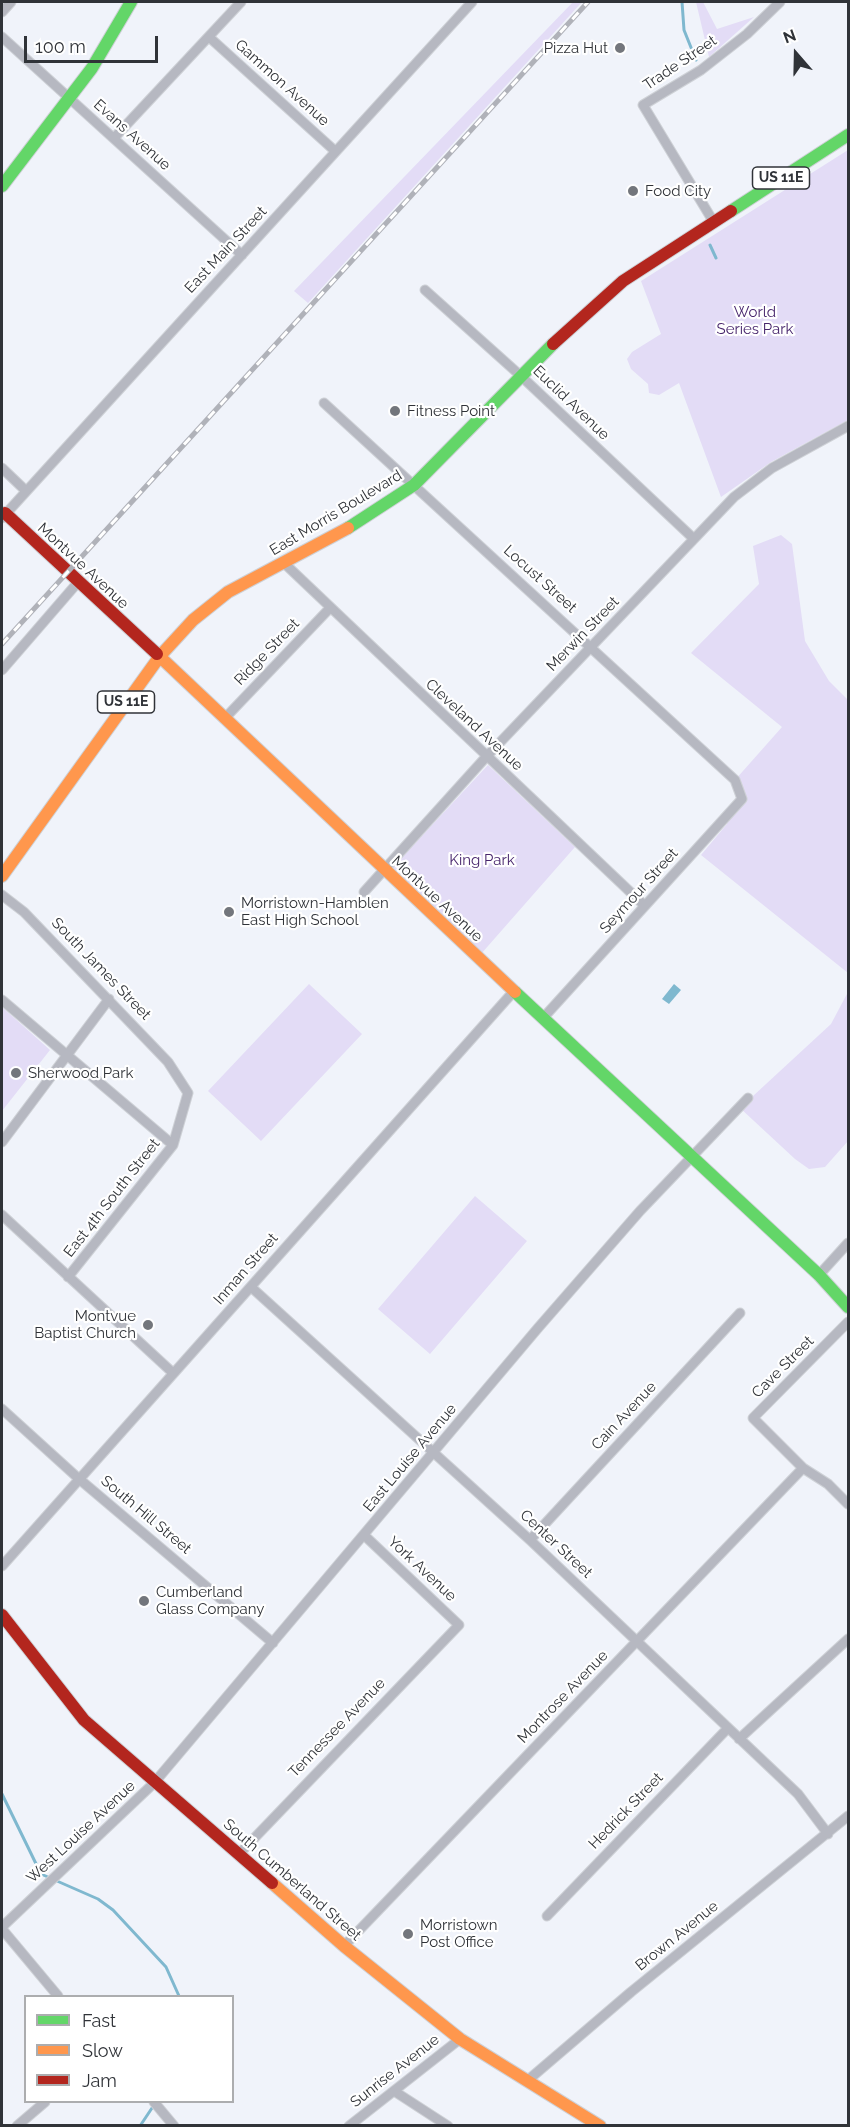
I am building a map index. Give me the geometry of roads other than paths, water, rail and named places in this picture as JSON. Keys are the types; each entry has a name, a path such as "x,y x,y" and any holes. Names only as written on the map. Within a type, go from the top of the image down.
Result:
{"main road":[{"path":"2,186 92,68 131,2"},
{"name":"East Morris Boulevard","path":"2,876 160,656 193,620 228,592 349,527 414,485 571,326 623,280 849,135"},
{"name":"Montvue Avenue","path":"3,515 226,717 384,869 819,1275 849,1307"},
{"name":"South Cumberland Street","path":"2,1615 84,1720 344,1946 460,2039 600,2126"}],"street":[{"path":"2,12 11,2"},
{"path":"114,138 241,2"},
{"name":"East Main Street","path":"3,515 472,2"},
{"name":"Trade Street","path":"713,221 642,105 701,70 747,34 780,2"},
{"name":"Evans Avenue","path":"2,37 242,255"},
{"name":"Gammon Avenue","path":"209,37 335,151"},
{"name":"Euclid Avenue","path":"425,291 522,376 694,539"},
{"name":"Locust Street","path":"324,403 735,780"},
{"name":"Merwin Street","path":"364,892 486,757 734,497 772,468 849,426"},
{"path":"2,468 25,490"},
{"name":"Cleveland Avenue","path":"284,563 329,609 645,906"},
{"path":"2,670 78,581"},
{"name":"Ridge Street","path":"226,717 329,609"},
{"name":"Seymour Street","path":"544,1017 742,800 735,780"},
{"name":"South James Street","path":"2,895 24,912 174,1070"},
{"name":"Inman Street","path":"2,1566 337,1187 465,1049 514,991"},
{"path":"2,1142 109,999"},
{"path":"2,1000 173,1145"},
{"name":"East 4th South Street","path":"68,1277 173,1145 188,1093 174,1070"},
{"name":"East Louise Avenue","path":"154,1783 365,1536 538,1328 692,1155 748,1098"},
{"path":"2,1215 173,1373"},
{"path":"819,1275 849,1243"},
{"name":"Center Street","path":"251,1287 530,1540 798,1794 828,1833"},
{"name":"Cain Avenue","path":"530,1540 740,1313"},
{"name":"Cave Street","path":"849,1322 753,1418 802,1468 828,1484 849,1504"},
{"name":"South Hill Street","path":"2,1408 78,1478 273,1643"},
{"name":"Montrose Avenue","path":"344,1946 802,1468"},
{"name":"York Avenue","path":"365,1536 459,1625"},
{"name":"Tennessee Avenue","path":"239,1854 459,1625"},
{"path":"740,1739 849,1639"},
{"name":"Hedrick Street","path":"547,1916 728,1728"},
{"name":"West Louise Avenue","path":"2,1928 154,1783"},
{"name":"Brown Avenue","path":"527,2081 631,1992 849,1816"},
{"path":"2,1928 57,1995"},
{"name":"Sunrise Avenue","path":"349,2126 460,2039"},
{"path":"394,2091 448,2126"},
{"path":"17,2126 44,2103"},
{"path":"155,2103 174,2126"}],"water":[{"path":"674,984 681,990 669,1004 662,999"}],"waterway":[{"path":"682,2 684,30 696,60"},
{"path":"710,245 716,258"},
{"path":"2,1794 41,1874 98,1899 113,1910 166,1967 179,1995"},
{"path":"140,2126 154,2105"}],"railway":[{"path":"2,644 588,2"}],"place":[{"name":"Pizza Hut","path":"620,48"},
{"name":"Food City","path":"633,191"},
{"name":"Fitness Point","path":"395,411"},
{"name":"Morristown-Hamblen East High School","path":"229,912"},
{"name":"Sherwood Park","path":"16,1073"},
{"name":"Montvue Baptist Church","path":"148,1325"},
{"name":"Cumberland Glass Company","path":"144,1601"},
{"name":"Morristown Post Office","path":"408,1934"}],"park label":[{"name":"World Series Park","path":"755,320"},
{"name":"King Park","path":"482,860"}]}
